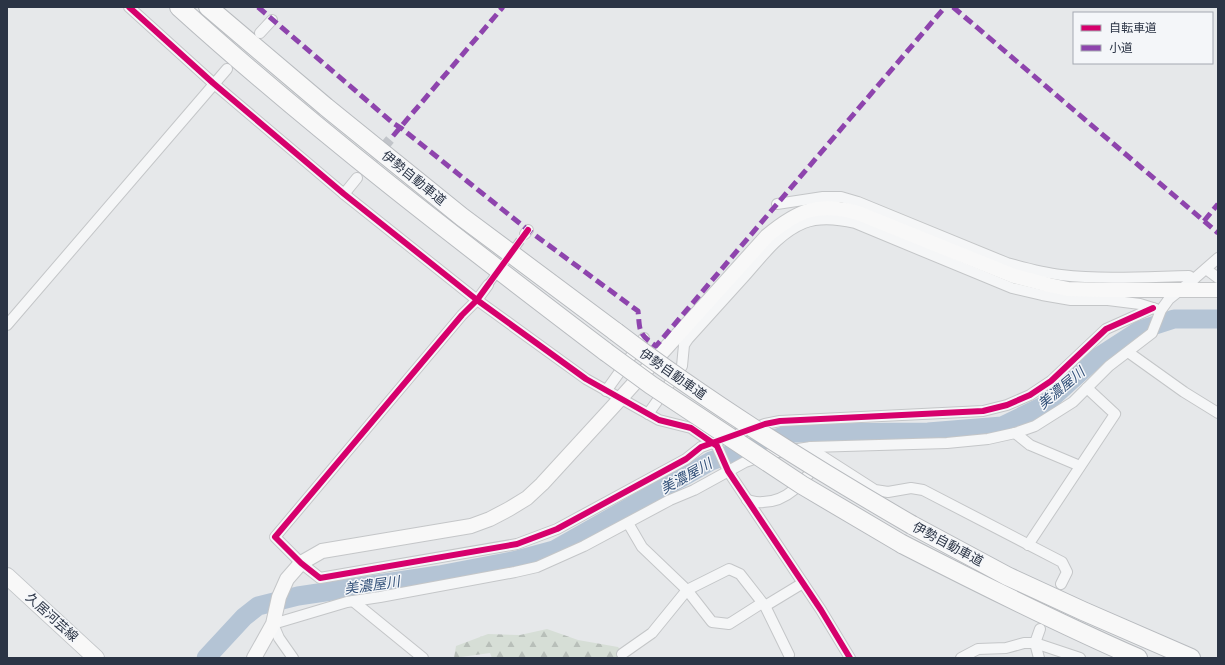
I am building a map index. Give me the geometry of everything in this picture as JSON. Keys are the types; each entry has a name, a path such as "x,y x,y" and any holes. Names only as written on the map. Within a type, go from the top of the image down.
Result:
{"highway":[{"name":"伊勢自動車道","path":"179,7 226,49 320,128 442,227 651,385 802,485 902,544 1077,632 1138,658"},
{"name":"伊勢自動車道","path":"208,7 326,107 456,212 662,368 749,426 912,526 1008,576 1083,611 1191,658"}],"main road":[{"name":"久居河芸線","path":"7,576 96,658"}],"street":[{"path":"129,7 213,83 344,194 477,300 586,379 620,400 665,423 691,428 715,444 727,468 747,500 803,583 850,658"},
{"path":"260,33 272,20"},
{"path":"7,325 213,83 227,69"},
{"path":"344,194 357,178"},
{"path":"777,204 824,197 841,197 858,202 1007,263 1028,269 1060,275 1112,278 1189,276 1194,279"},
{"path":"254,658 274,620 279,597 287,579 301,563 322,552 471,526 490,519 527,498 542,484 620,400 766,236 782,223 798,214 815,209 833,208 858,213 1014,276 1049,286 1068,289 1218,290"},
{"path":"648,414 682,366 684,345 688,339 771,247 787,233 804,223 822,219 838,219 855,223 1012,288 1071,300 1108,300 1140,304 1157,309"},
{"path":"488,285 477,300 462,315 275,537 301,563 320,578 517,544 557,529 686,459 701,447 715,444 765,424 780,421 983,411 1007,405 1030,395 1051,381 1106,329 1157,309 1182,290 1218,258"},
{"path":"1206,269 1218,278"},
{"path":"274,620 353,601 537,567 584,546 727,468 772,453 811,447 947,443 988,439 1015,433 1035,426 1073,402 1109,366 1152,333 1157,309"},
{"path":"606,391 644,338"},
{"path":"1128,352 1184,392 1218,413"},
{"path":"1028,545 1115,414 1088,388"},
{"path":"1015,433 1030,445 1080,466"},
{"path":"811,447 822,456 875,490 888,492 911,488 922,490 1062,562 1067,572 1061,584"},
{"path":"747,500 762,502 772,501 786,496 804,481 822,456"},
{"path":"628,523 642,547 688,590 712,622 728,624 803,583"},
{"path":"622,654 652,634 688,590 729,569 740,574 764,605 789,655"},
{"path":"353,601 423,658"},
{"path":"274,620 279,638 293,658"},
{"path":"1039,658 1035,643 1040,629"},
{"path":"961,658 978,649 1006,648 1024,643 1035,643 1080,658"}],"green space":[{"path":"547,629 578,640 618,647 623,653 622,658 492,658 490,653 454,658 456,646 488,634 520,635"}],"waterway":[{"name":"美濃屋川","path":"206,658 244,617 258,606 298,596 439,575 517,560 554,550 711,461 792,433 928,432 1002,426 1043,406 1095,359 1140,330 1174,319 1218,319"}],"tunnel":[{"path":"364,170 393,136"},
{"path":"488,285 525,234"}],"marked path":[{"path":"258,7 393,123 528,230 638,311 641,332 656,346 945,7"},
{"path":"393,136 503,7"},
{"path":"953,7 1218,233"},
{"path":"1204,221 1218,204"}],"cycle path":[{"path":"129,7 213,83 344,194 477,300 586,379 659,420 691,428 717,446 728,471 821,610 850,658"},
{"path":"528,230 477,300 462,315 275,537 301,563 320,578 517,544 557,529 686,459 701,447 765,424 780,421 983,411 1007,405 1030,395 1051,381 1106,329 1153,308"}]}
